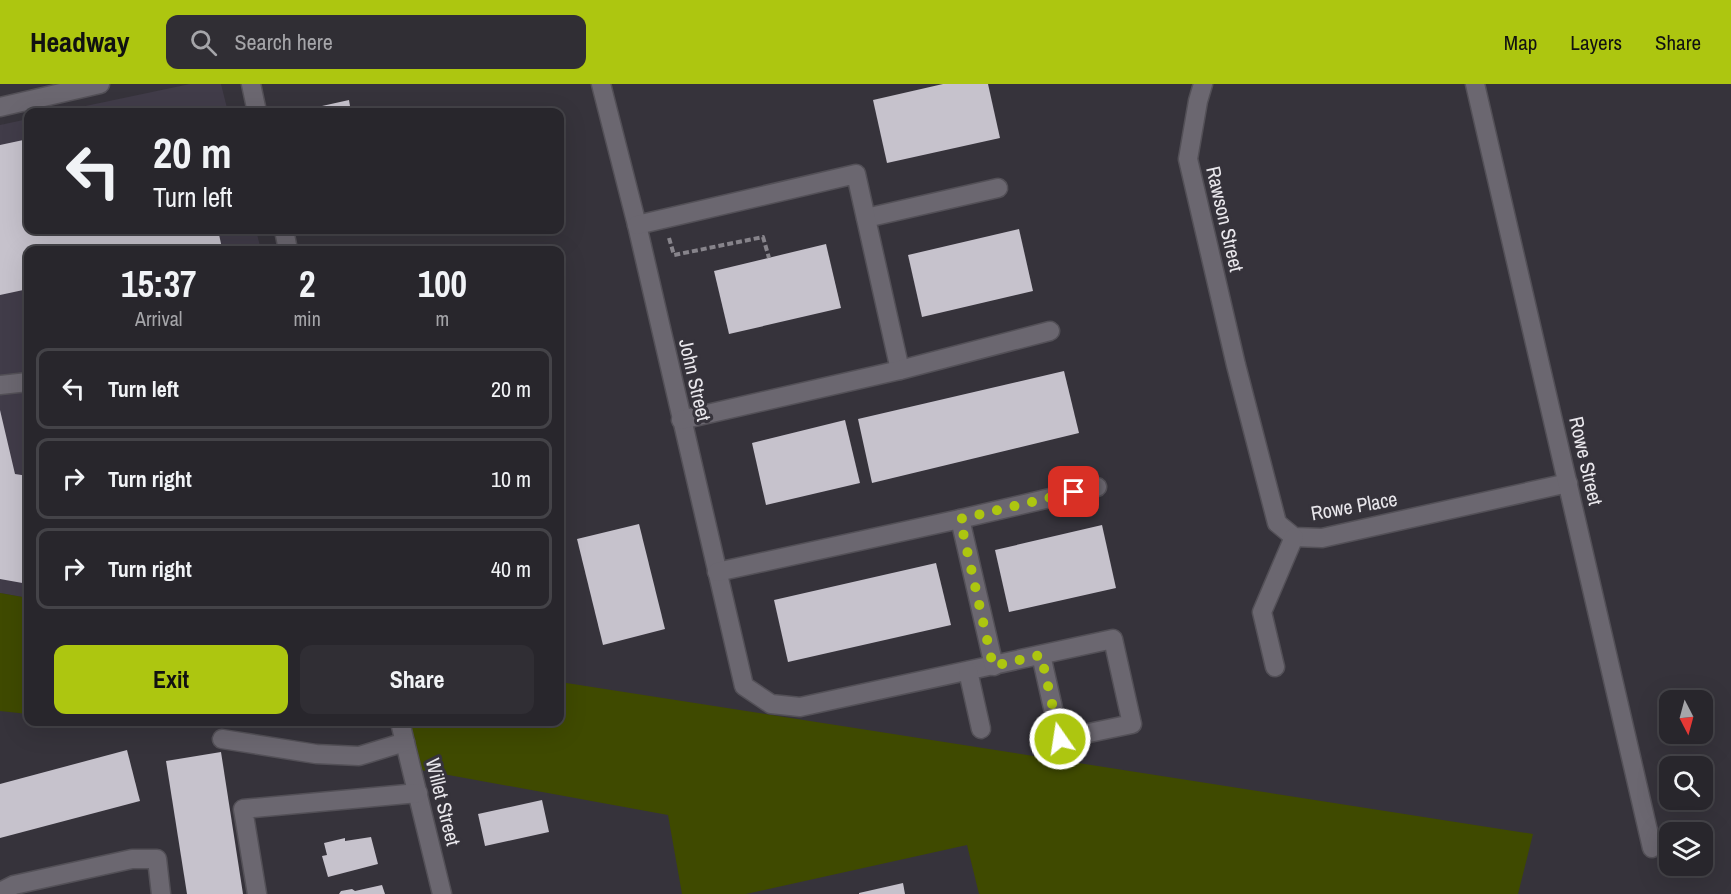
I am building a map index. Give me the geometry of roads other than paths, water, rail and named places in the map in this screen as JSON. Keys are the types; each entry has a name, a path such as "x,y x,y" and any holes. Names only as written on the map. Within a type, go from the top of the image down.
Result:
{"street":[{"path":"0,107 22,93 100,84"},
{"path":"251,84 256,108"},
{"name":"John Street","path":"601,84 637,225 744,686 771,704 800,707 968,671"},
{"name":"Rawson Street","path":"1203,84 1188,159 1236,364"},
{"name":"Rowe Street","path":"1475,84 1652,848"},
{"path":"637,225 856,174 900,370"},
{"path":"866,218 998,188"},
{"path":"681,420 900,370 1050,331"},
{"name":"Rowe Place","path":"1236,364 1277,523 1294,537 1322,538 1568,483"},
{"path":"0,385 24,382"},
{"path":"717,572 1097,487"},
{"path":"960,519 993,666"},
{"path":"1275,667 1262,612 1294,537"},
{"path":"981,729 968,671 1113,639 1132,724 1060,739 1041,655"},
{"name":"Willet Street","path":"401,726 442,894"},
{"path":"222,739 316,754 358,756 405,742"},
{"path":"257,894 243,809 418,793"},
{"path":"0,892 14,885 132,859 157,859 161,894"}]}
